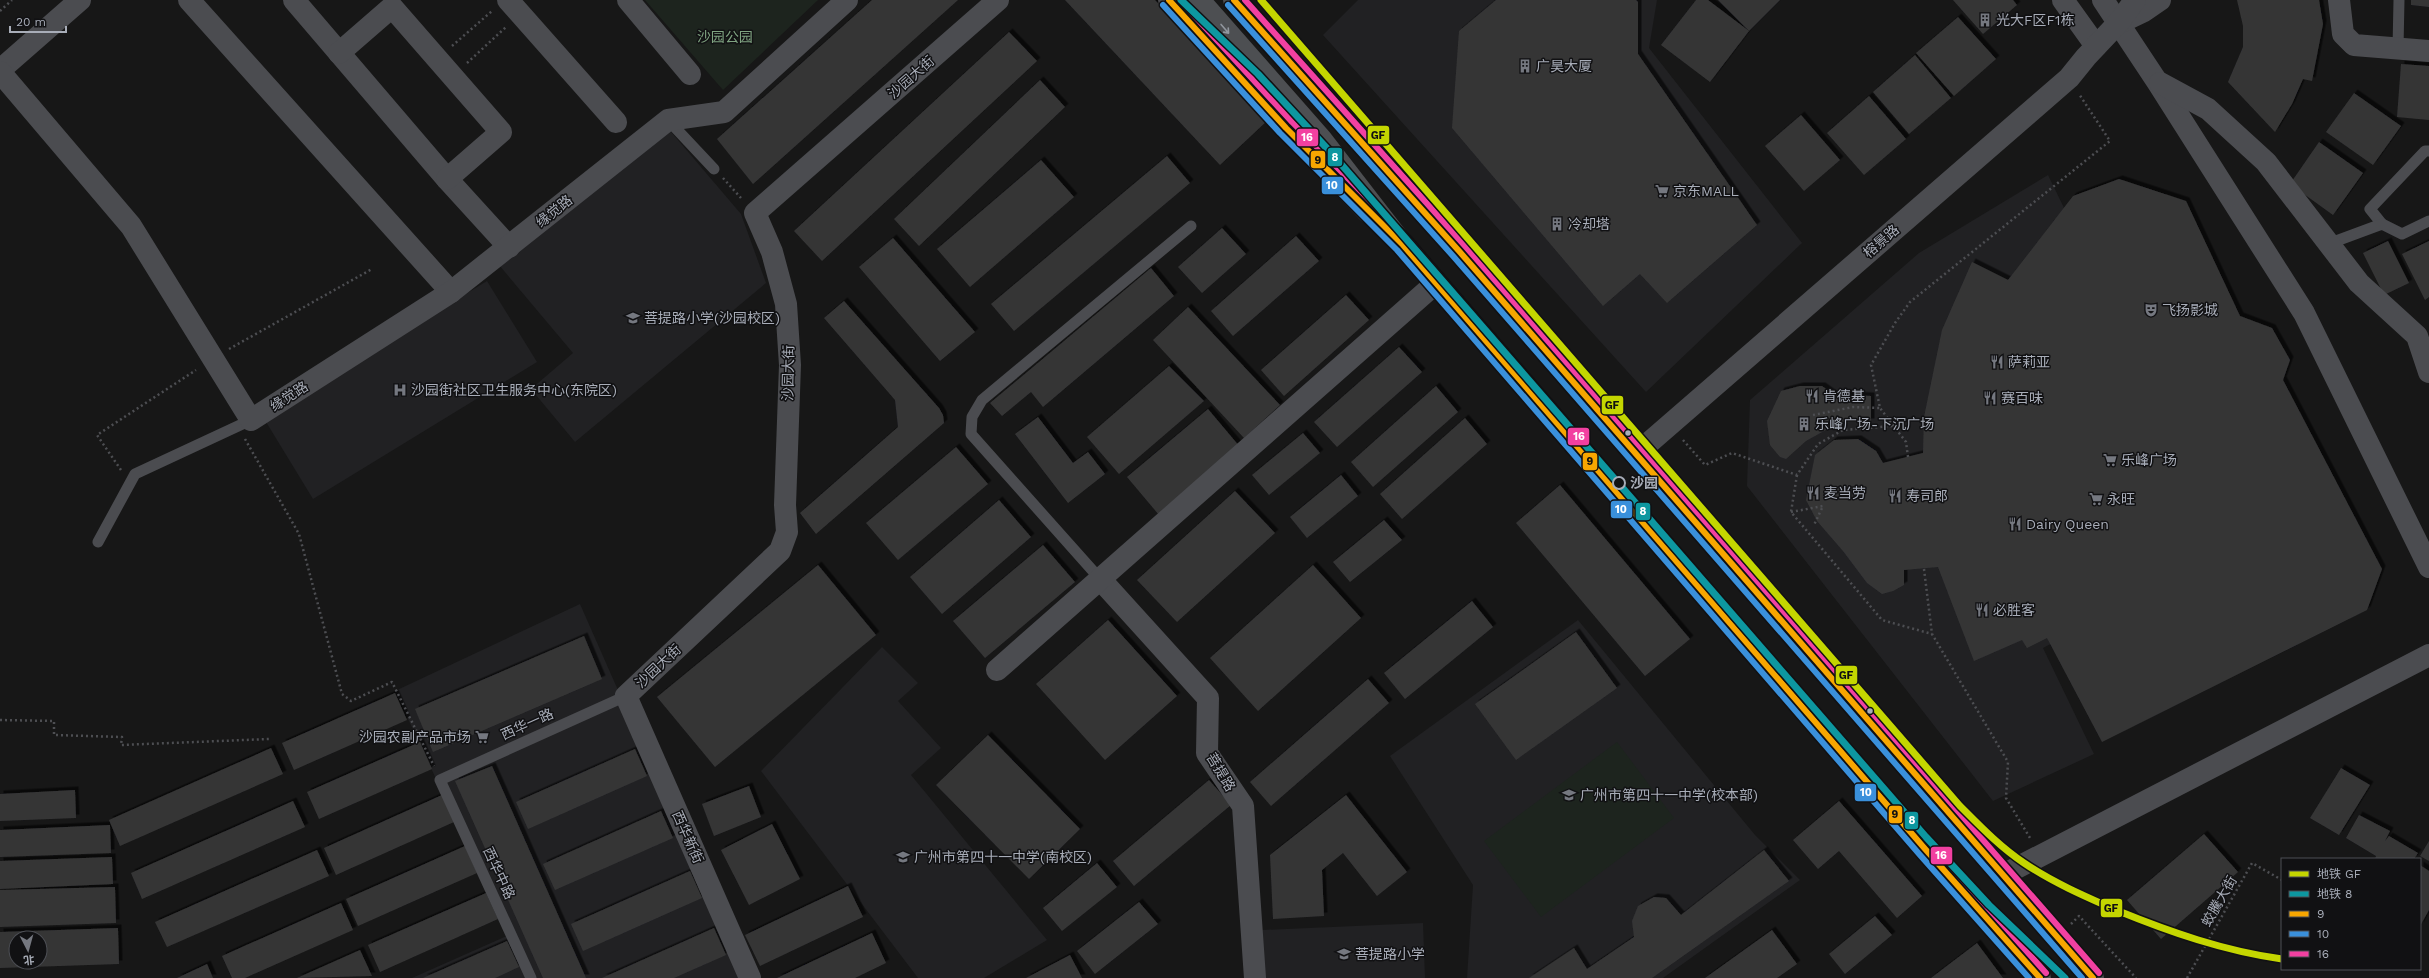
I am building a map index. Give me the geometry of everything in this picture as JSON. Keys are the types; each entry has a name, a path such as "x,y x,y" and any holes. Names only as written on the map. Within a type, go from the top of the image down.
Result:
{"main road":[{"path":"1169,0 1286,128 1403,245"},
{"path":"1199,0 1321,139 1403,245 1436,284 1926,850 2040,978"},
{"path":"1234,0 1459,251 2002,876 2093,978"}],"street":[{"path":"80,0 0,71 131,226 213,358 245,423"},
{"path":"189,0 450,292"},
{"path":"628,0 690,74"},
{"path":"668,120 724,112 847,0"},
{"name":"沙园大街","path":"626,696 780,552 787,532 785,497 790,365 786,304 772,252 755,213 998,0"},
{"path":"2063,0 2096,46"},
{"path":"2103,0 2158,82 2304,313 2429,567"},
{"name":"榕景路","path":"1636,454 2069,78 2119,22 2135,0"},
{"name":"榕景路","path":"2119,22 2160,0"},
{"path":"2340,0 2343,34 2354,45 2429,51"},
{"path":"299,2 339,53 447,179 509,247"},
{"path":"339,53 392,7 501,132 447,179"},
{"path":"507,8 616,122"},
{"path":"2158,82 2208,109 2266,162 2359,283 2423,333 2429,372"},
{"name":"缘觉路","path":"245,423 450,292 509,247 668,120"},
{"path":"997,670 1436,284"},
{"name":"菩提路","path":"1101,580 1208,698 1207,753 1243,806 1255,978"},
{"path":"2002,876 2429,655"},
{"name":"西华新街","path":"626,696 750,978"}],"lane":[{"path":"2398,48 2399,0"},
{"path":"668,120 714,169"},
{"path":"2429,152 2425,151 2370,209 2382,224 2402,234 2429,221"},
{"path":"2328,244 2382,224"},
{"path":"1101,580 971,434 972,418 982,400 1191,226"},
{"path":"98,542 135,474 245,423"},
{"name":"西华一路","path":"440,780 626,696"},
{"name":"西华中路","path":"440,780 531,978"}],"path":[{"path":"0,11 12,0"},
{"path":"438,59 507,8"},
{"path":"452,76 507,8"},
{"path":"1908,456 1906,442 1880,408 1871,365 1894,323 1910,302 2110,141 2069,78"},
{"path":"714,169 755,213"},
{"path":"130,483 97,435 213,358 372,269"},
{"path":"1813,415 1853,407 1880,408"},
{"path":"245,423 300,534 342,694 351,701 392,682 440,780"},
{"path":"1669,425 1705,465 1732,453 1798,475"},
{"path":"1791,512 1798,475 1818,444 1843,430 1893,426"},
{"path":"1791,512 1823,506 1814,525"},
{"path":"1791,512 1882,620 1932,634"},
{"path":"1924,569 1932,634 2008,762 2006,798 2041,856"},
{"path":"0,720 54,720 54,735 122,737 121,745 269,740"},
{"name":"蛟騰大街","path":"2187,978 2252,862 2281,879"},
{"path":"2079,916 2136,978"}],"shaded area":[{"path":"1358,0 1657,0 1649,48 1802,243 1646,392 1323,35"},
{"name":"菩提路小学(沙园校区)","path":"666,126 741,214 766,283 575,442 531,389 573,353 499,265"},
{"path":"2048,175 2104,290 2094,621 2043,648 2094,754 1993,801 1747,486 1750,400 1919,253"},
{"name":"沙园街社区卫生服务中心(东院区)","path":"487,281 537,362 313,499 263,417"},
{"path":"580,604 745,978 412,978 509,935 395,691"},
{"name":"广州市第四十一中学(校本部)","path":"1578,620 1755,835 1800,880 1663,978 1467,978 1473,885 1390,756"},
{"name":"广州市第四十一中学(南校区)","path":"882,647 918,683 898,701 941,748 911,775 1047,940 984,978 918,978 761,771"},
{"name":"菩提路小学","path":"1423,923 1425,978 1264,978 1262,930"}],"green space":[{"name":"沙园公园","path":"645,0 818,0 723,90"},
{"path":"1617,742 1674,818 1541,917 1484,841"}],"building":[{"path":"872,0 958,0 753,184 717,139"},
{"path":"1065,0 1155,0 1268,120 1220,165"},
{"path":"1496,0 1636,0 1638,2 1638,54 1757,225 1667,303 1640,274 1603,306 1452,128 1459,31"},
{"path":"1696,0 1708,0 1749,31 1710,82 1661,45"},
{"path":"1718,0 1780,0 1749,31"},
{"name":"光大F区F1栋","path":"1953,0 2013,0 2017,5 1983,34"},
{"path":"2237,0 2319,0 2323,24 2312,81 2303,79 2292,104 2275,132 2228,82 2243,47 2243,26"},
{"path":"2411,0 2429,0 2429,7 2411,5"},
{"path":"1958,17 1996,59 1954,96 1916,53"},
{"path":"1009,32 1037,61 822,261 794,231"},
{"path":"1915,55 1951,98 1909,134 1873,92"},
{"path":"2401,64 2429,66 2429,120 2397,117"},
{"path":"1040,80 1065,107 919,246 894,219"},
{"path":"2354,93 2401,126 2373,165 2326,132"},
{"path":"1869,96 1906,139 1864,175 1827,133"},
{"path":"1801,115 1840,160 1804,191 1765,146"},
{"path":"2319,142 2363,173 2333,215 2290,184"},
{"path":"1167,156 1190,183 1014,331 991,304"},
{"path":"1041,160 1074,197 970,287 937,249"},
{"name":"乐峰广场","path":"2119,179 2186,201 2240,316 2272,328 2290,360 2283,380 2382,569 2367,610 2102,742 2047,638 2027,648 2022,640 1974,661 1938,567 1904,570 1904,585 1893,591 1882,594 1867,583 1843,551 1817,521 1806,500 1815,455 1834,440 1858,439 1876,451 1883,463 1923,453 1924,417 1942,330 1972,262 2008,280 2073,196"},
{"path":"1222,228 1246,254 1202,293 1178,267"},
{"path":"1296,236 1319,261 1233,336 1211,311"},
{"path":"893,238 975,332 940,361 859,267"},
{"path":"2388,241 2409,283 2384,295 2363,253"},
{"path":"2429,241 2429,297 2425,300 2402,254"},
{"path":"1151,268 1174,296 1043,407 1031,392 1002,416 990,403"},
{"path":"1346,295 1369,320 1284,396 1261,370"},
{"path":"844,301 939,408 943,415 944,423 816,534 800,513 898,427 895,400 824,318"},
{"path":"1188,307 1280,405 1244,438 1153,340"},
{"path":"1399,347 1422,372 1337,447 1314,422"},
{"path":"1169,366 1204,401 1119,474 1087,437"},
{"path":"1436,386 1458,412 1373,487 1351,462"},
{"name":"乐峰广场-下沉广场","path":"1800,386 1822,386 1833,394 1871,396 1871,422 1849,422 1833,426 1806,441 1786,459 1780,457 1770,445 1767,421 1781,391"},
{"path":"1208,409 1240,447 1159,515 1127,477"},
{"path":"1038,417 1073,463 1088,452 1105,474 1068,503 1015,434"},
{"path":"1465,418 1487,444 1402,519 1380,494"},
{"path":"1303,433 1320,453 1269,495 1252,475"},
{"path":"956,447 988,484 898,560 866,523"},
{"path":"1341,475 1358,496 1307,538 1290,517"},
{"path":"1560,485 1690,639 1645,676 1516,523"},
{"path":"1235,491 1275,533 1177,622 1137,580"},
{"path":"999,500 1031,537 942,614 910,577"},
{"path":"1384,520 1402,540 1350,582 1333,562"},
{"path":"1043,545 1075,582 985,658 953,621"},
{"path":"818,565 876,635 715,767 657,697"},
{"path":"1313,565 1361,618 1258,711 1210,658"},
{"path":"1472,601 1493,627 1405,699 1384,673"},
{"path":"1108,620 1177,696 1105,760 1036,684"},
{"path":"1576,632 1617,688 1516,760 1475,704"},
{"path":"584,636 602,679 433,752 415,709"},
{"path":"1368,679 1389,703 1271,806 1250,782"},
{"path":"395,693 407,720 294,770 282,743"},
{"path":"988,735 1080,829 1029,879 936,785"},
{"path":"420,742 432,769 319,819 307,792"},
{"path":"271,748 283,774 120,846 109,820"},
{"path":"635,749 647,776 528,829 516,802"},
{"path":"492,766 586,978 543,978 455,781"},
{"path":"2341,768 2370,785 2339,835 2310,818"},
{"path":"1209,780 1231,805 1134,886 1113,861"},
{"path":"749,786 761,817 714,836 702,804"},
{"path":"75,790 76,818 0,821 0,794"},
{"path":"442,795 454,822 336,875 324,848"},
{"path":"1346,795 1407,872 1377,896 1343,853 1322,870 1324,916 1273,919 1270,855"},
{"path":"293,801 305,827 142,899 131,873"},
{"path":"1839,801 1922,896 1897,918 1839,851 1818,869 1793,840"},
{"path":"661,811 673,838 555,890 543,864"},
{"path":"2359,815 2390,831 2385,841 2389,836 2418,853 2415,858 2375,858 2376,856 2346,838"},
{"path":"772,824 800,879 749,905 721,850"},
{"path":"110,825 111,853 0,857 0,830"},
{"path":"2204,834 2238,872 2161,939 2127,900"},
{"path":"2429,841 2429,861 2420,856"},
{"path":"465,846 477,873 358,926 346,899"},
{"path":"317,850 329,876 167,947 155,922"},
{"path":"1764,850 1789,881 1652,978 1529,978 1574,948 1587,969 1634,937 1632,921 1638,906 1654,897 1666,898 1681,915"},
{"path":"112,857 113,884 0,889 0,861"},
{"path":"1097,863 1117,887 1062,931 1043,908"},
{"path":"2421,866 2429,871 2429,910 2421,924"},
{"path":"690,871 702,898 583,951 571,924"},
{"path":"848,886 863,917 760,966 745,935"},
{"path":"115,887 116,923 0,927 0,890"},
{"path":"486,893 498,919 380,972 368,945"},
{"path":"1139,902 1158,924 1095,974 1077,951"},
{"path":"341,903 353,930 245,978 232,978 222,956"},
{"path":"1875,916 1892,935 1845,974 1829,954"},
{"path":"118,928 119,964 48,966 48,930"},
{"path":"714,928 726,955 674,978 602,978"},
{"path":"1772,930 1797,964 1777,978 1705,978"},
{"path":"0,932 8,932 8,968 0,968"},
{"path":"872,933 886,963 855,978 777,978"},
{"path":"507,941 519,967 495,978 423,978"},
{"path":"1977,943 2003,978 1931,978"},
{"path":"360,950 372,976 297,978"},
{"path":"1070,955 1082,978 1026,978"},
{"path":"207,964 213,978 177,978"}],"metro line":[{"name":"8","path":"1181,0 1258,74 1334,156 1926,837 1989,905 2065,978"},
{"name":"GF","path":"1261,0 1960,806 1990,836 2015,857 2035,870 2068,888 2116,910 2157,926 2218,946 2260,956 2281,959"}],"transit line":[{"name":"9","path":"1169,0 1286,128 1403,245 1926,850 2040,978"},
{"name":"16","path":"1180,0 1292,122 1409,240 1932,845 2046,973"},
{"name":"9","path":"1234,0 1459,251 2093,978"},
{"name":"16","path":"1245,0 1465,246 2099,973"},
{"name":"10","path":"1163,5 1280,133 1397,250 1920,855 2029,978"},
{"name":"10","path":"1228,5 1453,256 2082,978"}],"place":[{"name":"光大F区F1栋","path":"1985,20"},
{"name":"广昊大厦","path":"1525,66"},
{"name":"京东MALL","path":"1662,191"},
{"name":"冷却塔","path":"1557,224"},
{"name":"飞扬影城","path":"2151,310"},
{"name":"菩提路小学(沙园校区)","path":"633,318"},
{"name":"萨莉亚","path":"1997,362"},
{"name":"沙园街社区卫生服务中心(东院区)","path":"400,390"},
{"name":"肯德基","path":"1812,396"},
{"name":"赛百味","path":"1990,398"},
{"name":"乐峰广场-下沉广场","path":"1804,424"},
{"name":"乐峰广场","path":"2110,460"},
{"name":"沙园","path":"1619,483"},
{"name":"麦当劳","path":"1813,493"},
{"name":"寿司郎","path":"1895,496"},
{"name":"永旺","path":"2096,499"},
{"name":"Dairy Queen","path":"2015,524"},
{"name":"必胜客","path":"1982,610"},
{"name":"沙园农副产品市场","path":"482,737"},
{"name":"广州市第四十一中学(校本部)","path":"1569,795"},
{"name":"广州市第四十一中学(南校区)","path":"903,857"},
{"name":"菩提路小学","path":"1344,954"}]}
